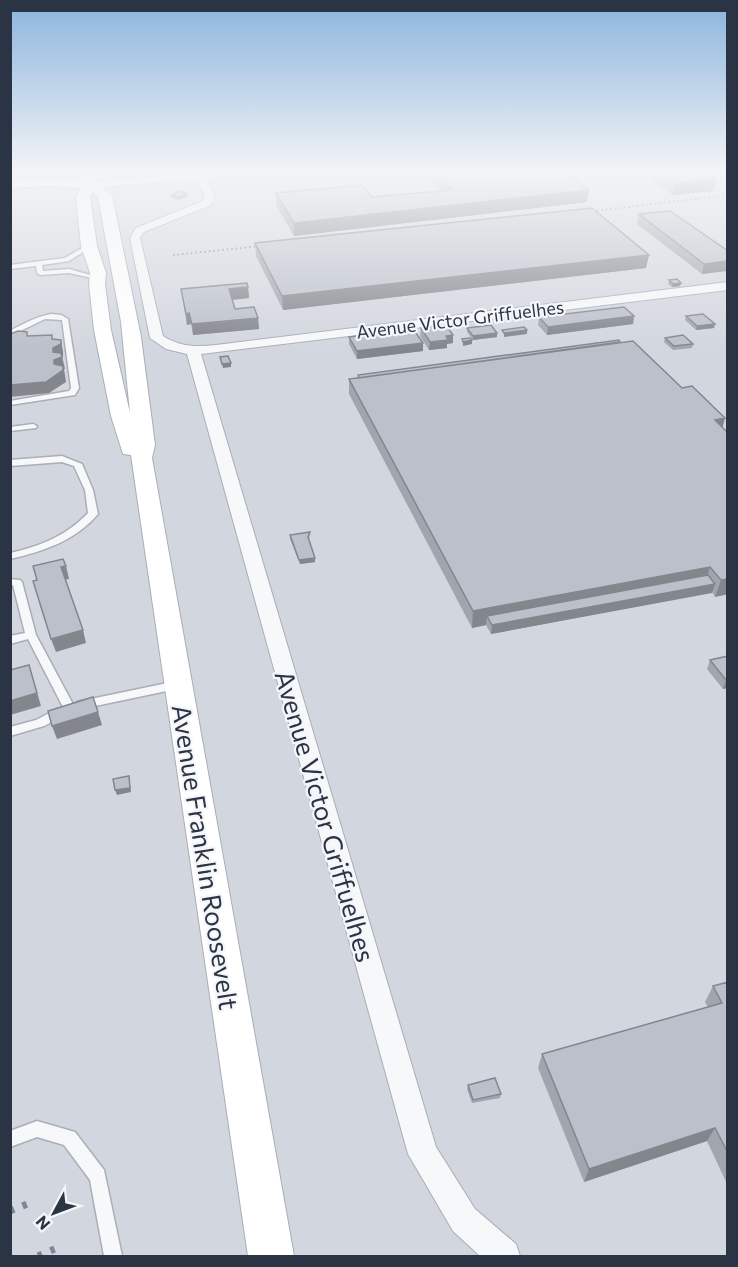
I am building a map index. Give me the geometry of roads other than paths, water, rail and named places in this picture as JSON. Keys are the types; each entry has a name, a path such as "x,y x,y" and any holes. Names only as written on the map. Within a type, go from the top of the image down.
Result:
{"main road":[{"name":"Avenue Franklin Roosevelt","path":"87,231 89,246 98,273 95,278 98,306 115,386 130,447 141,458"},
{"name":"Avenue Franklin Roosevelt","path":"110,231 120,260 131,325 144,445 141,458 271,1257"}],"street":[{"name":"Avenue Victor Griffuelhes","path":"139,231 135,238 157,338 171,348 193,351 728,286"},
{"name":"Avenue Victor Griffuelhes","path":"193,351 423,1154 464,1220 504,1257"}],"lane":[{"path":"10,267 67,260 89,246"},
{"path":"39,264 40,273 69,271 95,278"},
{"path":"10,334 37,319 59,316 65,319 75,388 72,393 10,403"},
{"path":"10,429 33,426"},
{"path":"10,463 62,459 78,464 89,490 93,514 76,532 46,548 10,556"},
{"path":"10,582 17,582 31,635 69,708"},
{"path":"10,640 31,635"},
{"path":"10,732 40,723 69,708 177,685"},
{"path":"10,1139 37,1129 69,1138 98,1176 113,1257"}],"railway":[{"path":"173,255 271,245"},
{"path":"10,1211 35,1201"},
{"path":"38,1256 62,1246"}]}
